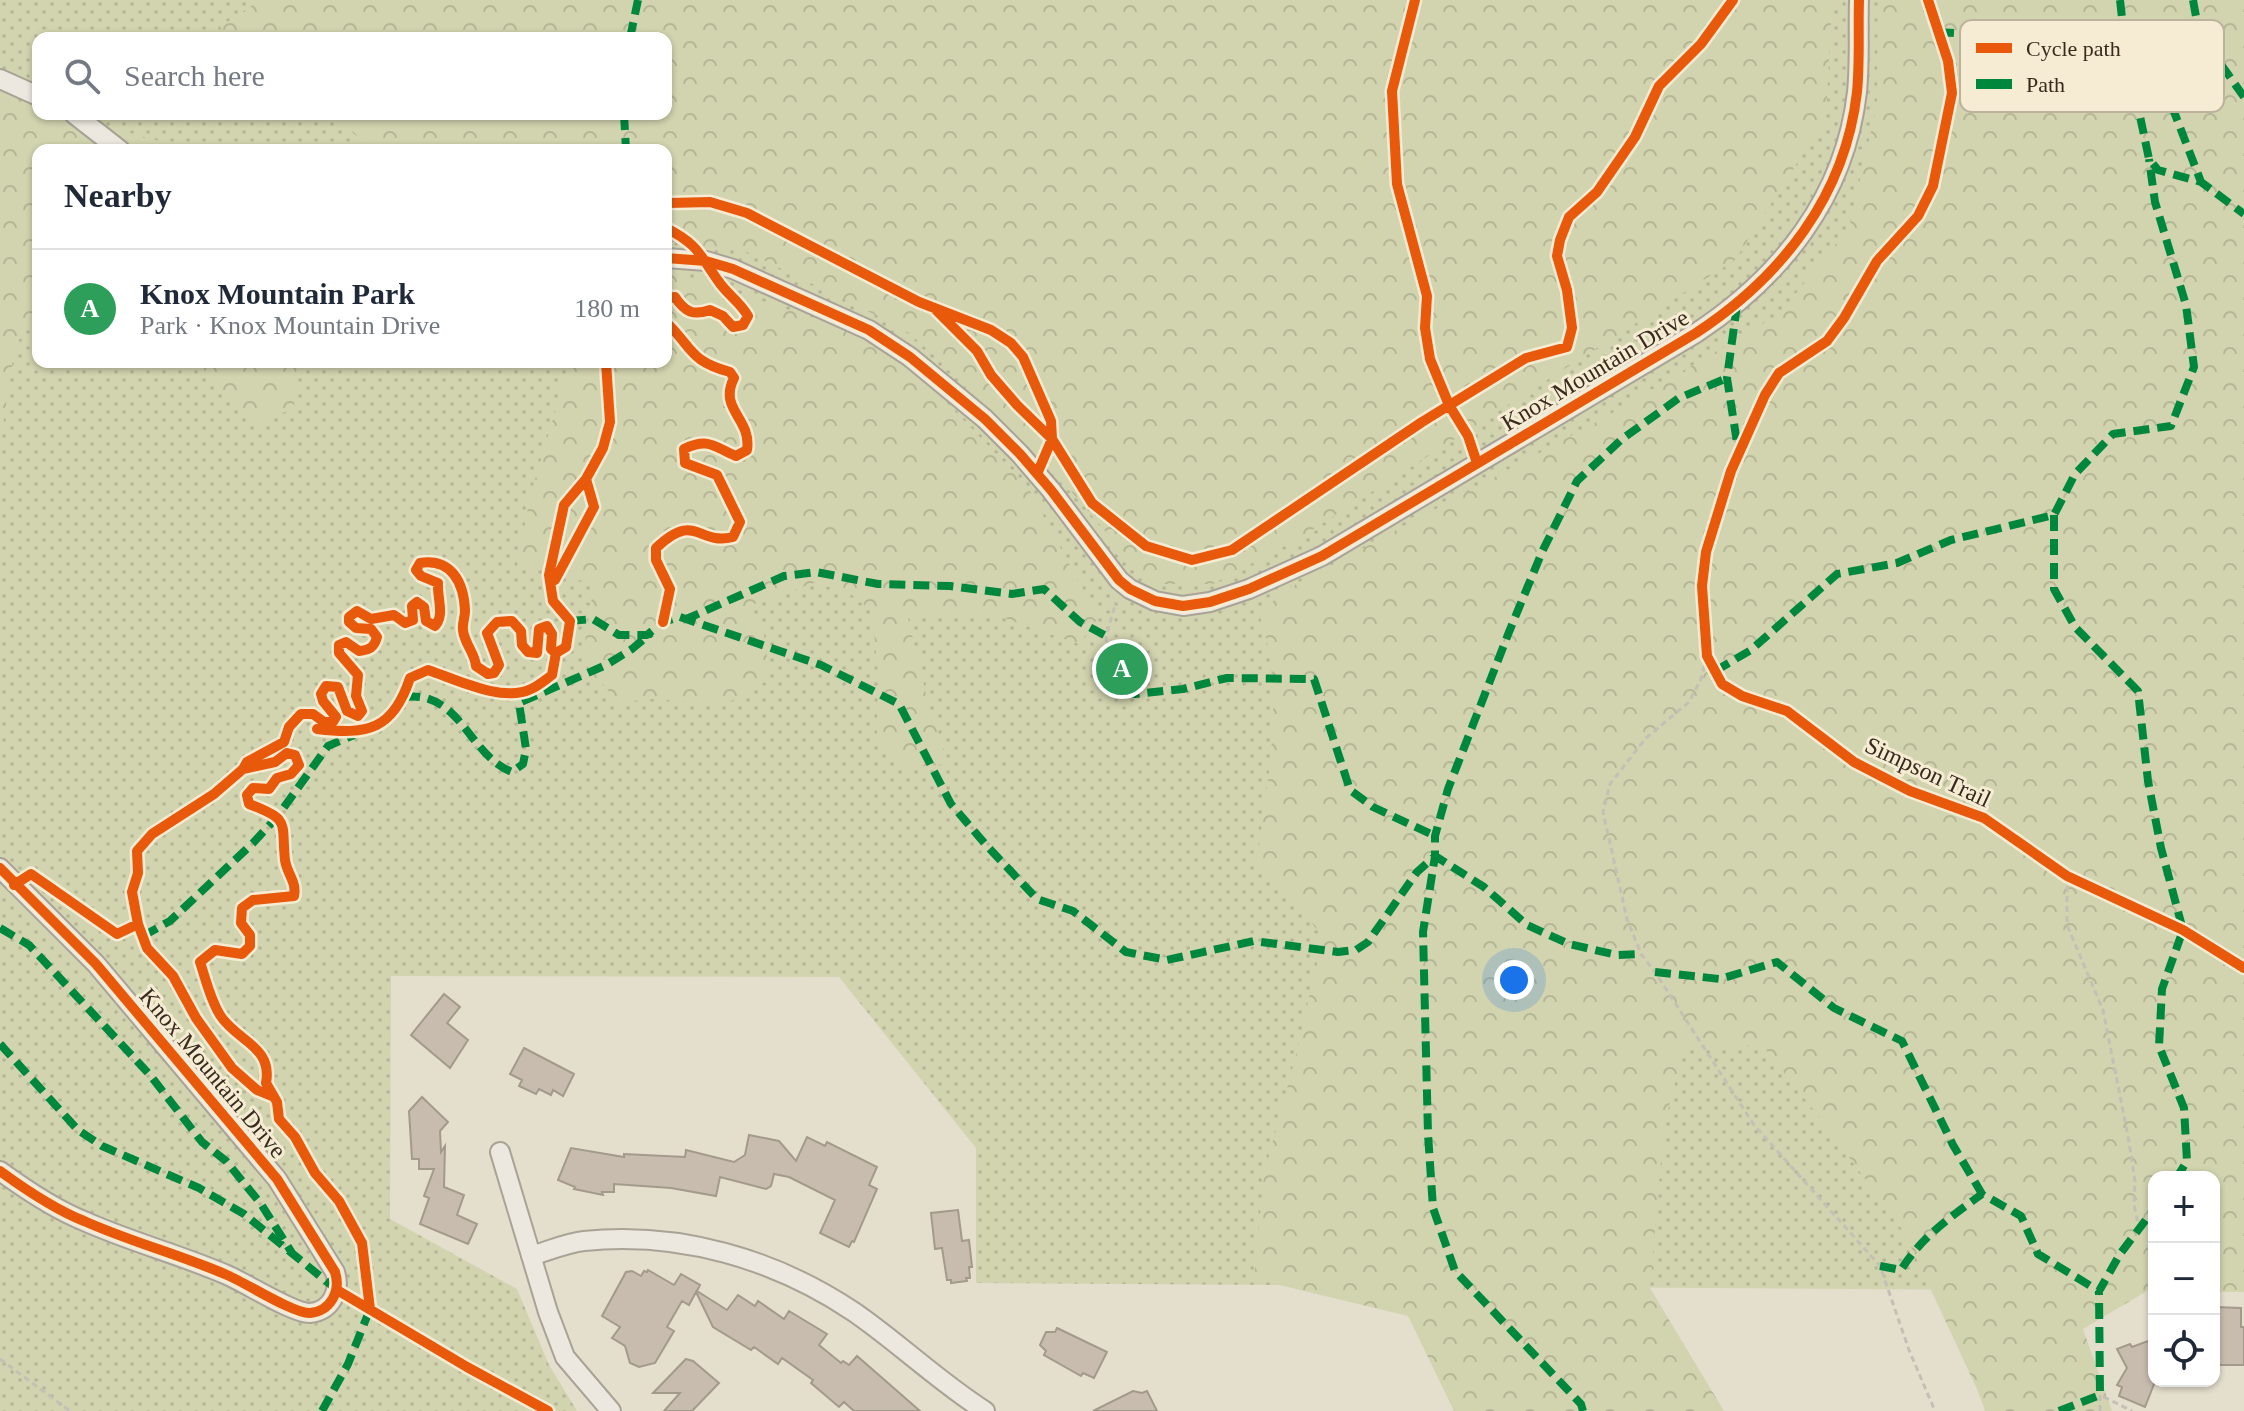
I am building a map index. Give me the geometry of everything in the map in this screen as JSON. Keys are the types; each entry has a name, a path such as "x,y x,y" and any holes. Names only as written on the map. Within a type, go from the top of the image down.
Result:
{"street":[{"name":"Knox Mountain Drive","path":"672,258 706,261 733,269 869,330 910,357 985,419 1020,454 1124,583 1155,601 1183,606 1210,602 1286,574 1357,536 1728,312 1757,288 1790,251 1824,198 1839,164 1857,91 1859,0"},
{"path":"0,79 32,93"},
{"path":"83,120 113,144"},
{"name":"Knox Mountain Drive","path":"0,868 96,964 277,1179 333,1269 337,1281 335,1294 319,1311 296,1310 226,1275 81,1220 0,1171"},
{"path":"500,1152 548,1312 565,1357 611,1411"},
{"path":"531,1256 581,1241 641,1239 725,1251 783,1272 853,1312 985,1411"}],"path":[{"path":"1107,672 1106,636 1124,583"},
{"path":"1706,642 1707,656 1701,679 1689,702 1646,738 1610,784 1603,812 1627,919 1641,954 1754,1125 1880,1266 1909,1350 1935,1411"},
{"path":"1707,656 1715,671"},
{"path":"2055,868 2082,883"},
{"path":"2067,876 2067,925 2103,1010 2128,1136 2139,1228"},
{"path":"0,1359 70,1411"},
{"path":"2100,1411 2100,1395 2132,1411"}],"green space":[{"path":"0,0 2244,0 2214,1171 2148,1171 2148,1291 976,1283 976,1148 839,977 391,976 390,1219 517,1289 549,1365 577,1411 0,1411"},
{"path":"260,0 1832,0 1826,118 1735,260 1298,539 1213,584 1157,584 1117,545 1017,428 904,329 747,252 672,242 672,144 365,144 351,131 329,120 672,120 672,32 224,32 220,27"},
{"path":"1878,0 2244,0 2244,1292 2220,1292 2220,1171 2148,1171 2148,1291 2083,1329 2112,1411 1985,1411 1904,1232 1762,1045 1684,1047 1664,1126 1650,1288 1724,1411 1454,1411 1408,1316 1254,1279 1264,1174 1296,1055 1323,936 1257,861 1269,770 1273,707 1268,646 1260,617 1280,593 1602,419 1779,314 1849,228 1877,105"},
{"path":"0,96 32,107 32,120 76,120 170,144 32,144 32,321 15,346 0,445"},
{"path":"672,273 842,327 921,376 1028,487 1081,586 1101,614 1079,644 992,614 907,614 930,711 949,764 902,768 877,734 878,672 872,611 848,592 814,583 744,608 762,621 770,679 724,705 653,699 618,702 582,660 594,584 517,564 531,493 568,368 672,368"},
{"path":"202,368 297,368 294,408 252,426"}],"building":[{"path":"444,994 460,1007 447,1023 468,1040 450,1068 411,1035"},
{"path":"524,1048 574,1074 563,1096 553,1090 551,1095 539,1089 536,1094 519,1086 522,1080 510,1074"},
{"path":"422,1097 448,1122 440,1131 441,1152 445,1146 444,1187 464,1195 457,1215 477,1224 468,1244 420,1224 429,1198 424,1196 434,1169 419,1169 419,1159 412,1159 409,1111"},
{"path":"749,1135 779,1141 796,1161 807,1137 825,1146 827,1142 877,1167 869,1185 877,1189 849,1247 820,1233 835,1200 789,1177 774,1174 771,1186 766,1189 720,1177 716,1196 671,1188 614,1184 614,1192 602,1192 603,1195 574,1189 558,1180 571,1148 624,1157 624,1154 685,1157 686,1150 734,1162 745,1155"},
{"path":"958,1210 962,1241 969,1240 972,1267 969,1267 970,1278 966,1278 967,1281 951,1283 947,1280 942,1248 935,1249 931,1213"},
{"path":"648,1270 674,1285 681,1274 700,1285 697,1291 727,1310 738,1295 755,1306 758,1301 784,1319 789,1311 827,1334 819,1345 841,1363 843,1361 849,1365 857,1356 920,1411 854,1411 844,1402 839,1407 811,1383 813,1380 782,1358 778,1364 754,1347 751,1350 713,1327 696,1292 689,1305 682,1301 667,1327 674,1331 655,1363 639,1367 630,1363 625,1346 612,1338 620,1327 602,1316 626,1272 632,1271 641,1276"},
{"path":"2220,1307 2241,1308 2244,1365 2220,1365"},
{"path":"1057,1328 1107,1352 1094,1378 1083,1373 1081,1376 1044,1355 1046,1351 1040,1345 1046,1332 1055,1332"},
{"path":"2148,1341 2148,1387 2153,1387 2145,1407 2119,1396 2122,1387 2117,1385 2127,1368 2117,1349 2130,1344 2132,1347"},
{"path":"686,1359 693,1361 719,1383 692,1411 664,1411 680,1393 653,1393"},
{"path":"1133,1391 1147,1391 1157,1411 1093,1411"}],"marked path":[{"path":"631,32 638,0"},
{"path":"2120,0 2122,20"},
{"path":"2193,0 2197,20"},
{"path":"1938,32 1960,34"},
{"path":"2224,69 2244,97"},
{"path":"2139,112 2149,159 2158,170 2201,182 2244,214"},
{"path":"2174,112 2201,182"},
{"path":"624,120 626,144"},
{"path":"1715,671 1751,650 1837,574 1897,563 1951,540 2054,515 2075,474 2113,434 2171,426 2194,367 2186,305 2155,202 2149,159"},
{"path":"1737,305 1727,378 1738,449"},
{"path":"1583,1411 1581,1404 1455,1271 1433,1208 1423,932 1435,856 1435,836 1448,789 1509,632 1542,552 1577,481 1622,439 1679,398 1727,378"},
{"path":"2054,515 2054,589 2075,627 2138,691 2148,781 2161,848 2183,930 2162,989 2159,1046 2184,1108 2187,1161 2181,1171"},
{"path":"684,620 784,576 816,572 878,584 950,586 1012,594 1044,589 1080,622 1106,636"},
{"path":"570,621 593,619 619,635 647,635 663,622 680,617 821,665 899,704 951,804 986,845 1037,899 1073,911 1126,952 1167,960 1254,941 1338,952 1356,950 1368,942 1417,872 1435,856 1484,887 1527,925 1569,944 1617,955 1641,954"},
{"path":"404,697 439,703 452,713 497,764 512,772 523,764 526,749 519,703 606,665 651,633"},
{"path":"1107,672 1135,694 1183,689 1227,678 1314,679 1350,790 1373,807 1435,836"},
{"path":"143,936 170,921 253,843 277,817 328,746 354,735"},
{"path":"0,928 29,945 150,1075 202,1142 226,1161 261,1204 292,1253"},
{"path":"1655,972 1720,979 1777,962 1834,1008 1902,1041 1953,1145 1982,1194"},
{"path":"0,1044 78,1130 102,1146 199,1188 244,1214 337,1290"},
{"path":"1880,1266 1901,1270 1928,1237 1982,1194 2021,1216 2038,1254 2099,1291 2120,1254 2148,1217"},
{"path":"2059,1411 2100,1395 2099,1291"},
{"path":"322,1411 348,1364 370,1302"}],"cycle path":[{"path":"1415,0 1392,91 1397,184 1427,296 1425,328 1430,359 1449,405 1468,436 1477,463"},
{"path":"934,308 977,351 991,375 1017,405 1052,439 1092,503 1146,546 1192,560 1232,550 1422,422 1526,358 1567,347 1572,328 1567,290 1557,256 1569,217 1597,192 1635,137 1659,86 1701,44 1733,0"},
{"path":"672,258 706,261 733,269 869,330 910,357 985,419 1051,490 1119,580 1130,589 1155,601 1183,606 1210,602 1249,589 1322,556 1696,333 1755,286 1804,231 1839,166 1857,92 1859,0"},
{"name":"Simpson Trail","path":"1928,0 1948,61 1952,93 1933,186 1918,216 1877,261 1827,341 1779,373 1765,395 1731,471 1706,552 1702,586 1707,656 1722,684 1742,696 1787,711 1854,762 1910,791 1984,818 2067,876 2183,930 2244,968"},
{"path":"672,203 710,202 747,213 919,302 991,330 1011,343 1023,357 1051,421 1052,439 1037,474"},
{"path":"672,232 697,251 748,316 743,325 733,327 723,316 710,310 699,313 690,311 672,297"},
{"path":"663,622 670,589 656,560 656,548 669,537 688,530 711,537 733,537 740,522 717,475 685,463 684,449 706,444 736,456 747,450 745,430 730,398 734,378 730,372 699,358 672,328"},
{"path":"370,1309 362,1243 339,1201 315,1173 295,1137 279,1119 277,1102 266,1083 264,1060 220,1015 200,962 215,950 242,954 250,946 250,935 241,923 242,908 253,900 294,896 294,886 285,860 281,823 272,814 249,804 247,795 253,788 269,789 277,778 291,774 299,765 295,755 287,753 275,762 243,769 247,762 284,742 289,727 301,714 313,714 324,722 333,722 336,717 321,694 326,686 338,687 347,711 358,716 362,711 356,696 358,675 339,653 339,645 346,642 359,651 366,650 373,646 377,637 371,629 356,628 349,622 349,617 357,611 371,619 394,615 405,623 413,620 412,606 417,602 424,607 426,621 435,626 440,612 438,583 421,576 416,570 420,563 440,564 454,574 464,600 464,635 476,666 488,674 494,673 499,665 487,633 497,622 512,621 521,631 522,645 528,652 537,653 539,629 547,626 552,634 551,649 556,653 566,647 570,621 553,601 549,575 564,505 586,479 603,448 610,422 606,368"},
{"path":"555,580 594,507 586,479"},
{"path":"317,729 351,731 376,725 387,719 395,709 410,678 428,670 493,692 520,693 552,675 556,653"},
{"path":"14,885 31,874 117,934 138,924 132,892 138,873 137,851 152,834 214,794 243,769"},
{"path":"0,868 96,964 277,1179 335,1272 337,1286 333,1299 324,1308 310,1313 293,1309 227,1275 73,1216 40,1199 0,1171"},
{"path":"138,924 147,948 173,976 196,1018 232,1068 257,1090 274,1097"},
{"path":"337,1290 548,1411"}],"place":[{"name":"Knox Mountain Park","path":"1122,669"}]}
